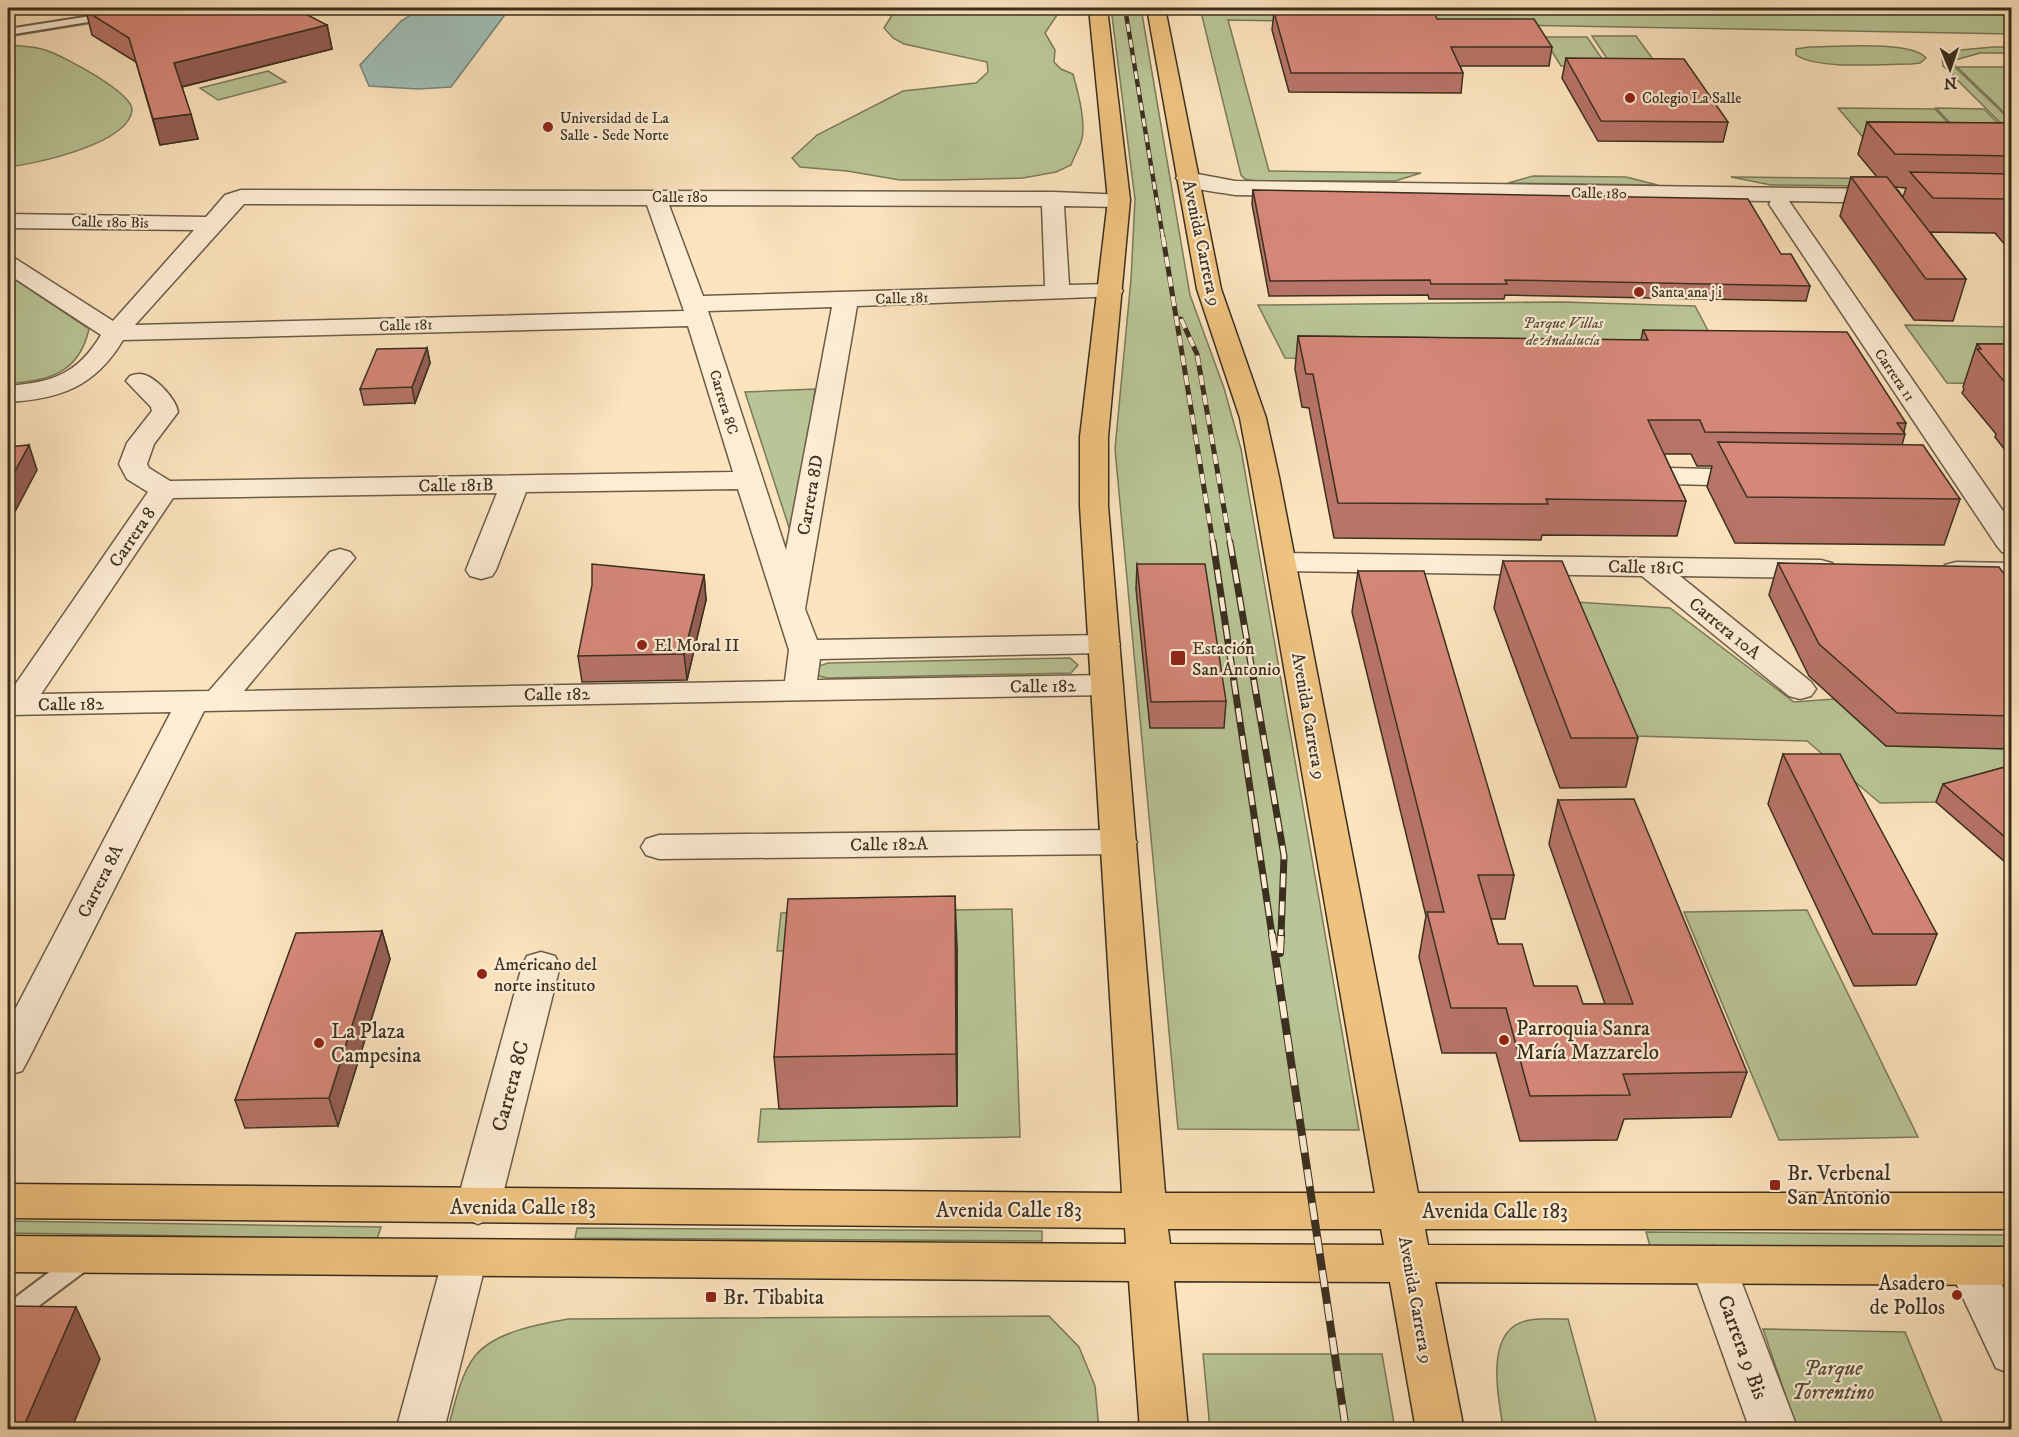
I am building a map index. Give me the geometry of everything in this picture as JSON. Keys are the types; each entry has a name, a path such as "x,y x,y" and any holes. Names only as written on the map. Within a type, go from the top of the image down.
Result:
{"main road":[{"path":"1098,8 1119,200 1094,437 1094,506 1145,1211 1164,1430"},
{"name":"Avenida Carrera 9","path":"1156,8 1209,289 1253,418 1440,1430"},
{"name":"Avenida Calle 183","path":"8,1201 1145,1211 2012,1211"},
{"path":"8,1254 1149,1263 1991,1266"}],"street":[{"name":"Calle 180","path":"1206,184 1234,188 1713,194 1913,201 1780,204 1189,187 1206,184"},
{"name":"Calle 180","path":"212,224 233,200 241,197 1119,200"},
{"name":"Carrera 8C","path":"655,197 696,311 789,609"},
{"path":"1053,200 1057,293"},
{"name":"Carrera 11","path":"1780,204 2012,546"},
{"name":"Calle 180 Bis","path":"8,221 212,224"},
{"path":"8,394 50,390 83,375 105,351 115,333 212,224"},
{"path":"8,264 115,333"},
{"name":"Calle 181","path":"115,333 696,311 846,299 1111,291"},
{"name":"Carrera 8D","path":"789,609 846,299"},
{"name":"Carrera 8","path":"13,705 164,489 136,473 133,464 141,443 165,412 164,405 139,381"},
{"path":"1668,476 1773,478"},
{"name":"Calle 181B","path":"164,489 748,480"},
{"path":"1934,481 1968,481"},
{"path":"482,570 515,484"},
{"name":"Carrera 8A","path":"8,1060 205,701 340,558"},
{"name":"Calle 181C","path":"1650,567 1841,579 1674,587 1282,572 1650,567"},
{"name":"Carrera 10A","path":"1650,567 1800,689"},
{"path":"2012,572 1935,580 2012,592"},
{"path":"789,609 805,650 800,689"},
{"path":"805,650 1104,644"},
{"name":"Calle 182","path":"13,705 1107,685"},
{"name":"Calle 182A","path":"659,847 1119,842"},
{"name":"Carrera 8C","path":"478,1206 541,966"},
{"path":"420,1430 465,1258"},
{"name":"Carrera 9 Bis","path":"1713,1265 1774,1430"},
{"path":"1991,1266 2012,1354"}],"lane":[{"path":"8,32 118,15"},
{"path":"8,1316 91,1254"}],"green space":[{"path":"920,8 1061,9 1045,33 1055,50 1054,62 1061,69 1073,74 1079,99 1083,135 1071,165 1056,172 1023,178 944,180 900,180 847,171 800,167 792,158 817,135 903,91 976,83 988,72 987,62 904,44 893,38 884,28 894,12"},
{"path":"1111,8 1141,8 1190,295 1224,388 1241,449 1359,1130 1178,1129 1115,449 1131,279 1135,199"},
{"path":"1200,8 2011,8 2012,34 1228,20 1269,171 1421,173 1395,181 1255,181 1245,179 1241,175"},
{"path":"1592,36 1636,36 1658,66 1612,66"},
{"path":"1543,37 1587,37 1607,66 1561,66"},
{"path":"8,45 43,49 97,76 122,94 129,103 132,110 127,122 115,133 79,150 38,162 8,167"},
{"path":"1889,47 1918,52 1926,58 1920,63 1911,64 1851,65 1819,63 1796,55 1796,49"},
{"path":"2011,47 2011,53 1980,53 1955,60 1955,67 2011,121 2011,133 1943,66 1942,57 1950,51"},
{"path":"1957,67 2011,67 2011,119"},
{"path":"268,71 286,82 218,100 200,88"},
{"path":"1838,108 1935,109 1967,143 1867,142"},
{"path":"1936,108 1984,109 2011,136 1969,143"},
{"path":"1533,176 1626,177 1658,185 1508,183"},
{"path":"1731,177 2011,180 2012,188 1771,185"},
{"path":"8,275 89,329 78,356 60,372 37,380 8,384"},
{"name":"Parque Villas de Andalucía","path":"1562,302 1695,306 1721,355 1597,363 1285,358 1258,305"},
{"path":"1905,325 2011,327 2011,384 1947,383"},
{"path":"815,389 795,546 745,392"},
{"path":"1575,602 1670,608 1794,702 1834,699 1886,746 2011,749 2011,781 1936,802 1880,803 1807,741 1635,736"},
{"path":"1070,658 1078,665 1071,673 827,678 819,676 817,671 819,666 828,663"},
{"path":"1012,909 1020,1137 758,1142 761,1109 957,1106 956,948 777,951 781,913"},
{"path":"1807,910 1918,1137 1779,1140 1684,912"},
{"path":"8,1221 381,1227 377,1239 8,1233"},
{"path":"577,1228 1042,1231 1042,1241 575,1238"},
{"path":"1646,1232 2011,1235 2012,1248 1650,1246"},
{"path":"1049,1316 1079,1347 1095,1386 1099,1429 448,1429 465,1372 483,1348 518,1330 556,1321 568,1319"},
{"path":"1568,1319 1598,1429 1503,1429 1497,1366 1499,1350 1505,1336 1515,1326 1530,1320"},
{"name":"Parque Torrentino","path":"1763,1329 1905,1332 1945,1429 1797,1429"},
{"path":"1203,1354 1382,1354 1395,1429 1210,1429"}],"water":[{"path":"422,8 518,8 507,12 451,87 418,89 369,86 360,65 401,21"}],"building":[{"path":"99,8 294,8 327,25 174,63 191,114 153,119 129,38 86,11"},
{"path":"1274,12 1434,12 1437,19 1534,19 1552,47 1451,47 1463,73 1291,73"},
{"path":"1566,58 1684,59 1728,122 1601,121"},
{"path":"1867,122 2012,123 2012,156 1895,154"},
{"path":"1910,172 2012,174 2012,205 2006,199 1933,198"},
{"path":"1851,177 1887,177 1966,279 1926,279"},
{"path":"1253,190 1748,199 1781,254 1791,254 1810,286 1505,280 1507,284 1431,284 1430,280 1270,281"},
{"path":"1643,330 1847,332 1906,423 1897,423 1905,434 1705,432 1700,420 1648,420 1686,501 1546,499 1548,504 1338,503 1313,374 1306,374 1298,336 1648,340"},
{"path":"1977,344 2012,344 2012,391 1977,349 1981,349"},
{"path":"427,348 412,387 360,389 377,349"},
{"path":"1718,442 1923,445 1960,499 1747,497"},
{"path":"29,445 8,484 8,447"},
{"path":"1503,561 1562,561 1638,738 1571,738"},
{"path":"1778,563 1999,567 2012,585 2012,716 1897,713 1819,644"},
{"name":"El Moral II","path":"592,564 704,575 684,654 578,656 592,585"},
{"name":"Estación San Antonio","path":"1137,564 1205,564 1226,701 1151,702"},
{"path":"1358,571 1424,571 1514,875 1478,875 1498,944 1522,944 1534,986 1577,986 1583,1004 1633,1004 1558,800 1634,799 1747,1072 1623,1074 1630,1095 1530,1096 1506,1008 1451,1008 1427,912 1444,912"},
{"path":"1783,754 1840,754 1937,934 1873,934"},
{"path":"2012,765 2012,843 1943,784"},
{"path":"955,896 956,1054 774,1057 788,899"},
{"name":"La Plaza Campesina","path":"382,931 329,1098 235,1100 296,933"},
{"path":"8,1306 76,1307 22,1430 8,1430"}],"waterway":[{"path":"8,35 100,20"}],"railway":[{"path":"1125,8 1163,238"},
{"path":"1163,237 1213,543"},
{"path":"1181,319 1197,354 1230,543"},
{"path":"1213,542 1272,935"},
{"path":"1230,542 1284,856 1281,935"},
{"path":"1272,934 1346,1430"},
{"path":"1280,953 1281,934"}],"place":[{"name":"Colegio La Salle","path":"1630,98"},
{"name":"Universidad de La Salle - Sede Norte","path":"548,127"},
{"name":"Santa ana j i","path":"1639,292"},
{"name":"El Moral II","path":"642,645"},
{"name":"Estación San Antonio","path":"1178,658"},
{"name":"Americano del norte instituto","path":"482,974"},
{"name":"Parroquia Sanra María Mazzarelo","path":"1504,1040"},
{"name":"La Plaza Campesina","path":"319,1043"},
{"name":"Br. Verbenal San Antonio","path":"1775,1185"},
{"name":"Asadero de Pollos","path":"1957,1295"},
{"name":"Br. Tibabita","path":"711,1297"}]}
